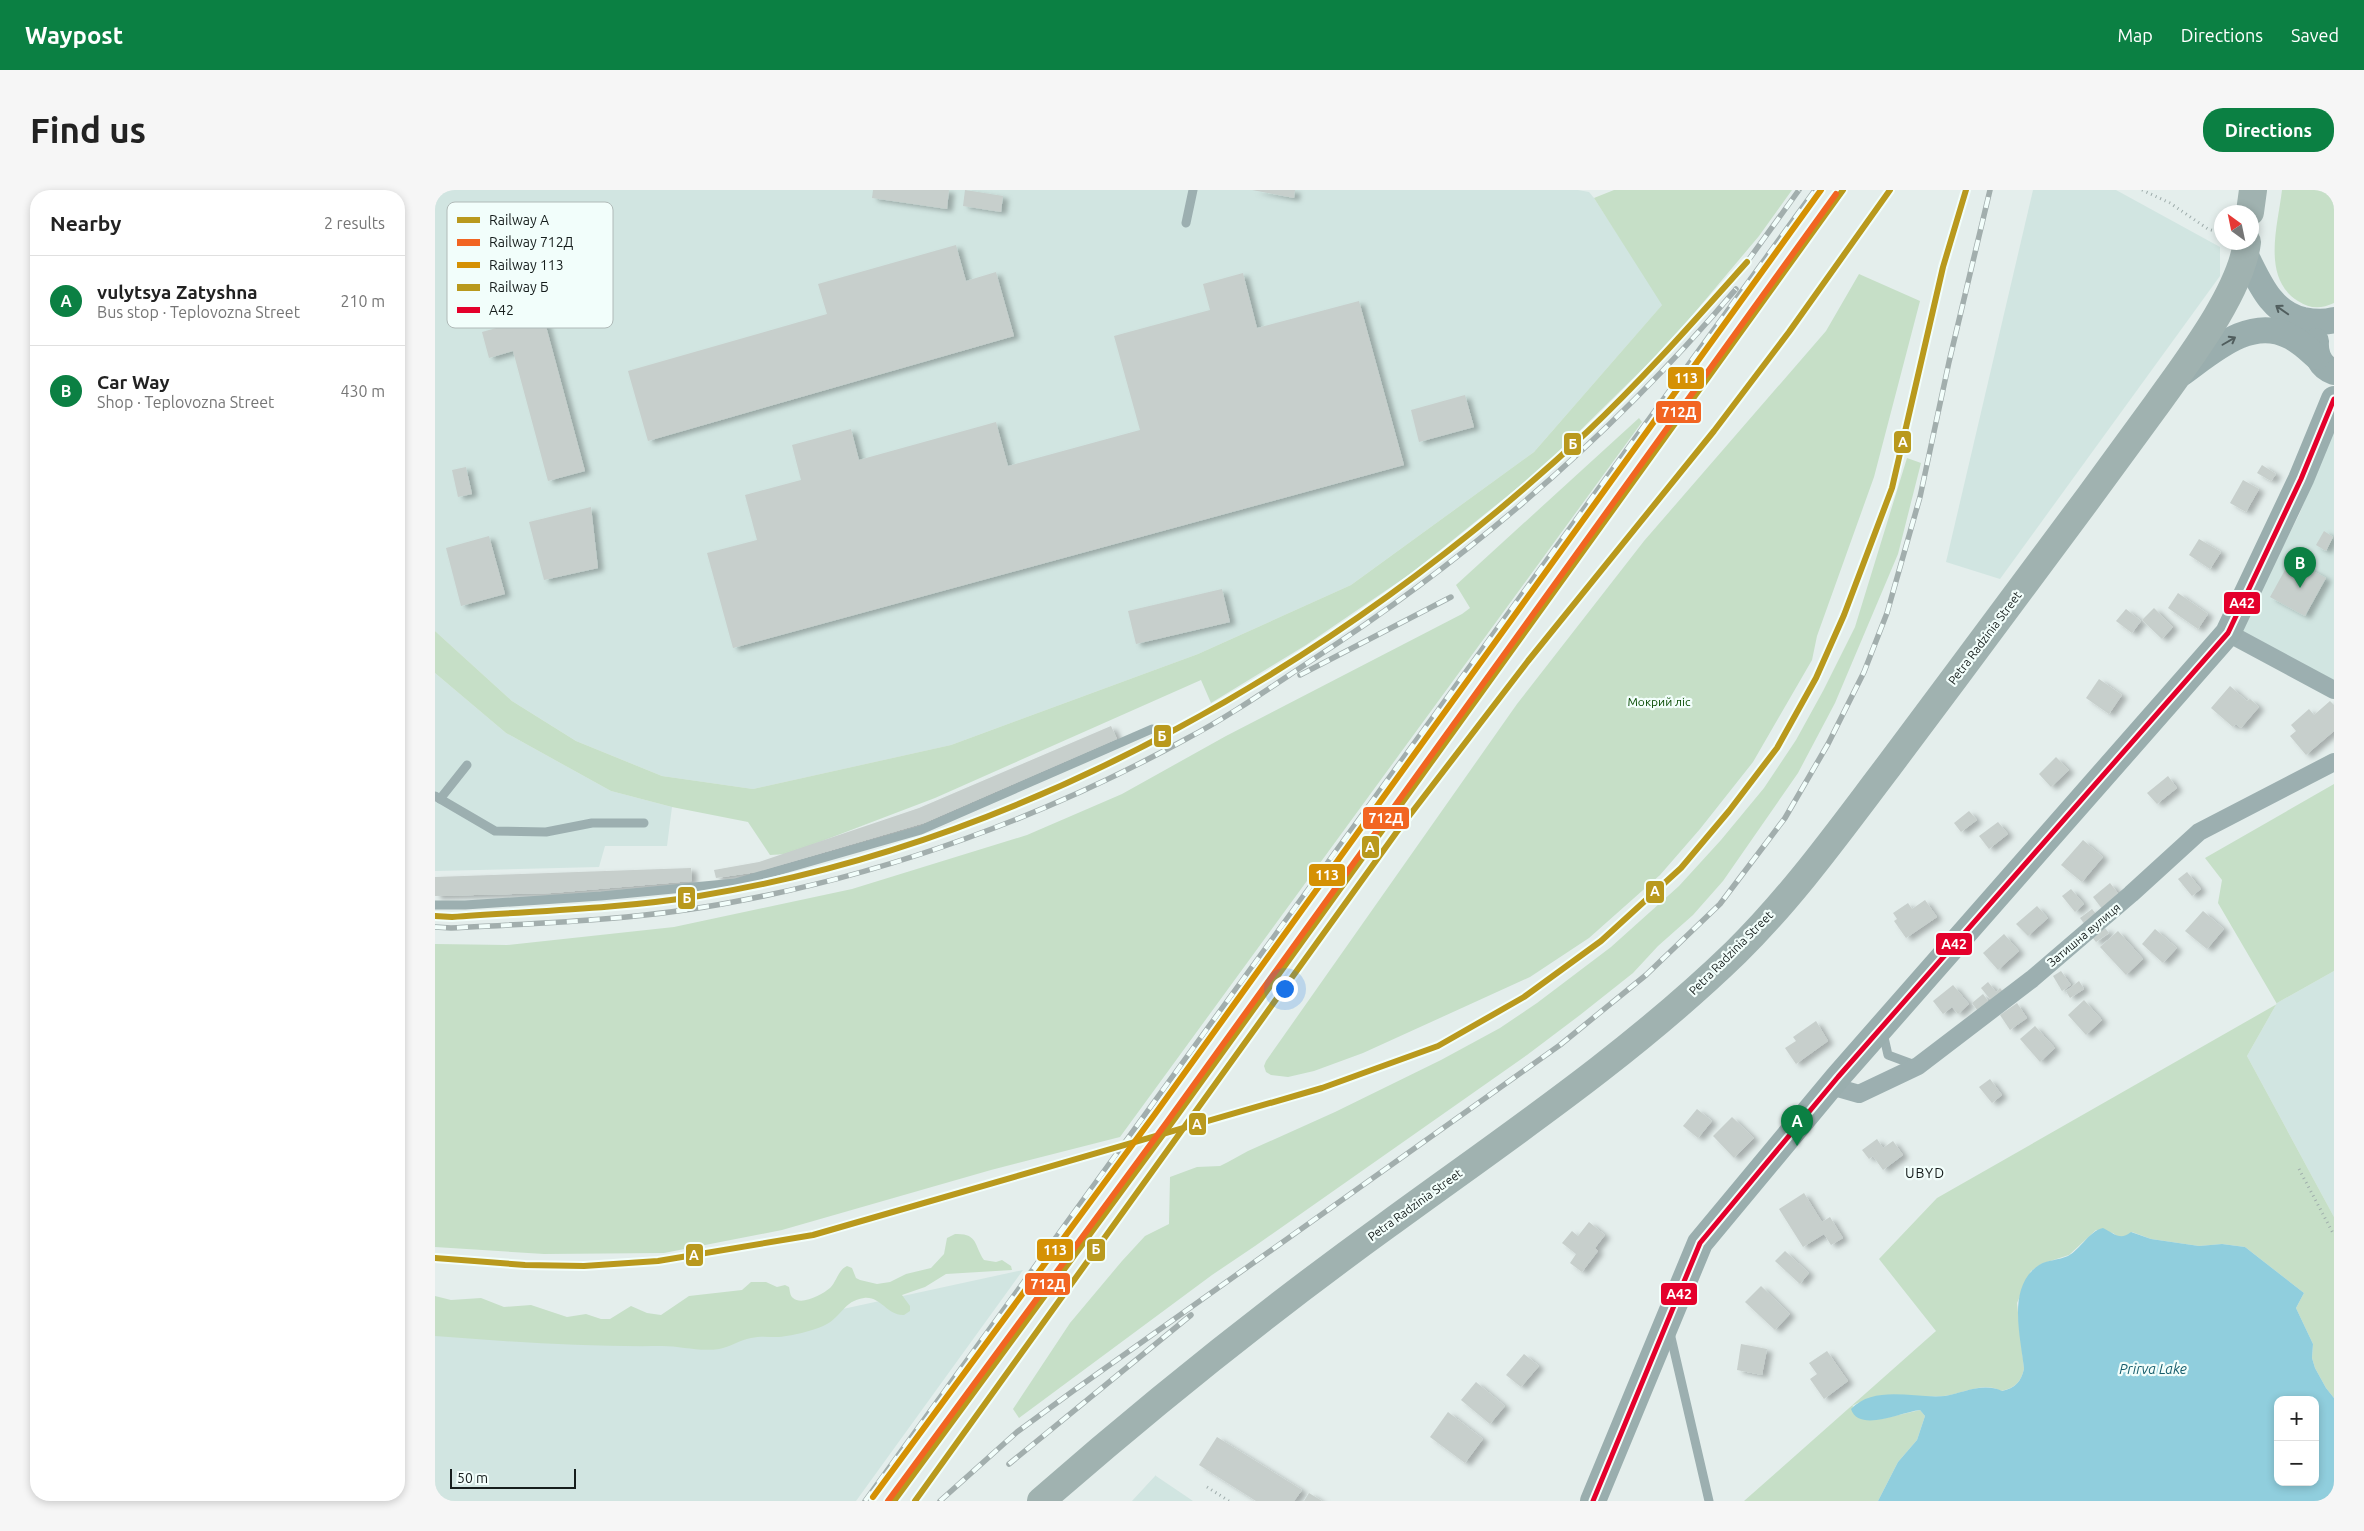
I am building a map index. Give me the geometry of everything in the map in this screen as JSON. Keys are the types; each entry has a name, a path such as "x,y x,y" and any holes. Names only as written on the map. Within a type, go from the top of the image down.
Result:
{"main road":[{"path":"2251,205 2253,190"},
{"name":"Petra Radzinia Street","path":"1041,1501 1316,1276 1571,1090 1675,1009 1739,949 1793,891 1866,796 1995,625 2175,379 2224,303 2245,250"}],"street":[{"path":"2247,250 2262,288 2274,304 2297,318 2311,322 2332,320"},
{"path":"1593,1501 1700,1243 1881,1028 2228,633 2301,478 2333,400 2325,364 2316,340 2319,332 2332,320"},
{"path":"2175,379 2208,354 2251,330 2267,330 2291,336 2325,364"},
{"path":"2228,633 2334,690"},
{"name":"Затишна вулиця","path":"1831,1086 1859,1094 1918,1066 2032,979 2131,894 2199,832 2334,762"}],"lane":[{"path":"1186,223 1193,190"},
{"path":"435,905 465,905 601,896 735,882 921,830 1153,728"},
{"path":"467,765 437,797 495,831 546,832 592,823 644,823"},
{"path":"1881,1028 1888,1055 1918,1066"},
{"path":"1668,1322 1709,1501"}],"path":[{"path":"2142,190 2170,203 2208,229 2214,231"},
{"path":"2299,1169 2334,1235"},
{"path":"1207,1486 1229,1501"}],"shaded area":[{"path":"435,190 1578,190 1589,192 1594,198 1663,304 1534,452 1351,585 1198,654 951,745 753,789 662,776 576,741 512,701 435,631"},
{"path":"2033,190 2116,190 2214,244 2214,250 2220,250 2220,276 2000,579 1946,562"},
{"path":"2333,432 2334,680 2239,632 2299,515"},
{"path":"435,673 506,733 611,791 672,807 667,846 605,846 599,867 435,871"},
{"path":"2334,971 2334,1217 2247,1056 2277,1003"},
{"path":"1023,1270 856,1501 435,1501 435,1325 746,1330"},
{"path":"1156,1476 1193,1501 1132,1501"}],"green space":[{"path":"1614,190 1792,190 1759,236 1669,343 1542,468 1413,572 1306,645 1211,703 1201,680 935,798 788,854 770,855 748,822 672,807 611,791 506,733 435,673 435,631 512,701 576,741 662,776 753,789 951,745 1198,654 1351,585 1534,452 1662,305 1594,198"},
{"path":"2282,190 2334,190 2334,303 2316,307 2302,304 2287,291 2279,279 2275,250"},
{"name":"Мокрий ліс","path":"1859,274 1920,301 1874,477 1817,636 1812,660 1753,762 1700,829 1660,875 1589,938 1530,977 1363,1053 1314,1071 1288,1077 1271,1075 1266,1072 1264,1066 1266,1061 1517,704 1644,541 1826,331"},
{"path":"1639,418 1642,422 1120,1137 991,1170 782,1230 664,1253 544,1254 435,1247 435,944 507,945 674,927 852,889 1027,835 1122,794 1226,736 1462,614 1470,608 1456,585"},
{"path":"1907,458 1921,463 1898,554 1835,703 1798,773 1723,881 1693,915 1658,946 1633,973 1527,1055 1212,1275 1019,1418 1013,1409 1070,1323 1145,1236 1169,1224 1170,1177 1197,1167 1220,1166 1441,1060 1500,1028 1537,1003 1611,947 1679,886 1721,840 1764,788 1796,740 1823,691 1855,627"},
{"path":"2334,784 2334,971 2277,1004 2218,903 2222,880 2205,858"},
{"path":"2276,1004 2247,1056 2334,1217 2334,1398 2315,1368 2312,1358 2313,1344 2296,1308 2304,1293 2245,1247 2222,1244 2199,1246 2151,1239 2132,1232 2126,1237 2119,1238 2113,1233 2096,1230 2069,1255 2041,1264 2031,1271 2017,1303 2024,1369 2021,1378 2014,1386 2001,1391 1987,1387 1932,1397 1886,1396 1852,1406 1881,1419 1920,1410 1925,1416 1917,1440 1898,1462 1878,1501 1744,1501 1936,1331 1879,1259 1937,1198"},
{"path":"955,1234 962,1234 972,1238 984,1260 996,1262 1002,1260 1011,1266 1012,1270 946,1274 925,1287 902,1295 910,1306 910,1311 904,1315 893,1312 875,1300 864,1298 851,1302 831,1322 815,1329 782,1337 751,1338 712,1350 669,1346 549,1344 435,1336 435,1296 451,1300 481,1298 504,1307 531,1305 567,1317 586,1314 601,1319 610,1319 631,1306 647,1313 661,1315 689,1296 742,1290 751,1282 766,1282 777,1287 785,1285 789,1287 792,1297 802,1301 818,1296 830,1288 842,1270 847,1266 852,1268 856,1278 877,1284 890,1282 906,1274 931,1268 944,1254 947,1238"}],"water":[{"name":"Prirva Lake","path":"2103,1228 2120,1236 2131,1232 2151,1239 2199,1246 2222,1244 2245,1247 2304,1293 2296,1308 2313,1344 2312,1358 2315,1368 2334,1398 2334,1501 1878,1501 1898,1462 1917,1440 1925,1416 1920,1410 1881,1419 1862,1420 1855,1416 1851,1409 1861,1401 1883,1395 1945,1396 1980,1388 2002,1391 2014,1386 2021,1378 2024,1369 2018,1313 2022,1286 2029,1274 2039,1265 2068,1256 2093,1233"}],"building":[{"path":"873,190 949,190 947,209 872,198"},
{"path":"965,190 1003,196 1001,212 963,206"},
{"path":"1252,190 1295,190 1294,198"},
{"path":"956,245 966,281 996,272 1014,336 648,441 628,371 827,314 818,284"},
{"path":"1243,273 1257,328 1359,301 1404,465 733,648 707,553 757,540 745,495 801,480 792,445 851,429 859,460 996,422 1008,466 1140,430 1114,336 1210,310 1203,284"},
{"path":"496,328 546,328 585,471 548,481 513,351 489,358 482,332"},
{"path":"1465,395 1474,427 1419,442 1411,410"},
{"path":"2262,465 2276,474 2271,481 2257,473"},
{"path":"466,467 472,494 458,497 452,470"},
{"path":"2243,480 2259,489 2246,512 2230,503"},
{"path":"591,507 598,568 544,580 529,522"},
{"path":"2324,531 2333,537 2326,551 2316,545"},
{"path":"489,536 505,594 461,606 446,548"},
{"path":"2199,539 2221,552 2210,569 2189,555"},
{"path":"2291,559 2326,578 2305,616 2270,597"},
{"path":"1222,589 1230,622 1136,644 1128,611"},
{"path":"2178,593 2208,614 2198,629 2168,608"},
{"path":"2154,608 2173,627 2162,639 2142,620"},
{"path":"2126,609 2141,621 2132,633 2116,621"},
{"path":"2099,679 2122,695 2109,714 2086,698"},
{"path":"2230,686 2247,701 2250,699 2259,707 2241,728 2236,724 2233,727 2211,708"},
{"path":"2330,701 2334,705 2334,731 2306,755 2290,736 2296,731 2291,725 2309,709 2314,715"},
{"path":"1111,726 1117,739 924,823 757,872 716,878 714,870 759,862 919,808"},
{"path":"2056,757 2069,770 2051,787 2039,774"},
{"path":"2168,776 2177,788 2157,804 2147,793"},
{"path":"1969,811 1977,820 1961,832 1954,823"},
{"path":"1998,822 2008,834 1989,849 1979,836"},
{"path":"2083,840 2103,857 2082,882 2061,865"},
{"path":"691,868 692,881 552,893 435,896 435,877"},
{"path":"2187,872 2201,889 2192,896 2178,879"},
{"path":"2110,883 2120,896 2103,910 2093,897"},
{"path":"2071,889 2084,904 2075,912 2062,896"},
{"path":"1925,900 1937,917 1906,938 1894,921 1897,919 1893,913 1908,903 1912,909"},
{"path":"2037,906 2048,918 2028,936 2016,924"},
{"path":"2092,909 2098,916 2086,926 2080,918"},
{"path":"2203,911 2224,929 2207,949 2185,931"},
{"path":"2105,928 2109,933 2096,942 2092,937"},
{"path":"2155,929 2177,948 2163,963 2142,944"},
{"path":"2118,931 2143,959 2126,975 2100,947"},
{"path":"2004,934 2019,951 1998,970 1983,953"},
{"path":"2061,971 2071,985 2062,991 2053,976"},
{"path":"2079,981 2084,989 2070,998 2066,991"},
{"path":"1988,982 1996,992 2000,988 2006,995 1994,1004 1981,988"},
{"path":"1953,985 1969,1004 1958,1014 1952,1007 1943,1014 1933,1001"},
{"path":"1983,994 1991,1005 1980,1014 1972,1003"},
{"path":"2084,1000 2102,1020 2086,1035 2068,1015"},
{"path":"2017,1003 2027,1018 2010,1030 2000,1015"},
{"path":"1816,1021 1828,1041 1796,1064 1785,1048 1796,1041 1793,1037"},
{"path":"2035,1026 2055,1048 2040,1062 2020,1039"},
{"path":"1990,1079 2002,1095 1992,1103 1979,1087"},
{"path":"1697,1109 1712,1121 1698,1138 1683,1126"},
{"path":"1732,1117 1754,1138 1734,1158 1713,1136"},
{"path":"1877,1139 1883,1148 1893,1141 1903,1155 1883,1170 1873,1156 1869,1159 1862,1150"},
{"path":"1804,1193 1822,1222 1830,1217 1843,1238 1831,1245 1824,1234 1803,1247 1779,1209"},
{"path":"1589,1222 1605,1235 1595,1248 1598,1251 1582,1272 1570,1263 1576,1254 1562,1243 1572,1231 1578,1236"},
{"path":"1785,1251 1809,1273 1800,1284 1775,1261"},
{"path":"1761,1286 1790,1314 1775,1330 1745,1302"},
{"path":"1741,1344 1767,1349 1762,1375 1737,1370"},
{"path":"1827,1351 1848,1381 1824,1399 1810,1379 1817,1374 1809,1363"},
{"path":"1524,1354 1539,1366 1521,1387 1506,1375"},
{"path":"1476,1382 1505,1406 1490,1424 1461,1400"},
{"path":"1448,1412 1483,1439 1465,1463 1430,1437"},
{"path":"1217,1437 1302,1490 1294,1501 1256,1501 1199,1465"},
{"path":"1309,1493 1322,1501 1304,1501"}],"railway":[{"path":"1747,262 1799,190"},
{"path":"865,1501 1815,190"},
{"path":"940,1501 1017,1432 1560,1045 1646,975 1720,904 1785,818 1828,744 1864,672 1887,613 1920,497 1949,362 1990,190"},
{"path":"435,927 451,928 628,917 698,908 792,890 908,858 966,838 1023,817 1133,767 1202,730 1266,691 1371,620 1484,535 1590,443 1641,393 1736,289"},
{"path":"1300,675 1451,597"},
{"path":"1009,1464 1191,1315"}],"rail line":[{"name":"113","path":"873,1497 1155,1114 1821,190"},
{"name":"A","path":"894,1501 1176,1117 1843,190"},
{"name":"Б","path":"915,1501 1396,833 1528,661 1714,431 1789,332 1890,190"},
{"name":"A","path":"435,1258 525,1265 584,1266 658,1261 813,1235 1322,1088 1438,1046 1524,997 1601,941 1681,868 1729,811 1777,748 1816,678 1844,615 1892,488 1943,267 1966,190"},
{"name":"712Д","path":"888,1501 1167,1122 1836,194"},
{"name":"Б","path":"435,916 452,917 638,904 699,896 823,870 944,833 1062,785 1176,729 1287,664 1392,593 1493,515 1608,412 1747,262"}],"transit line":[{"name":"А42","path":"1593,1501 1700,1243 1838,1077 2228,633 2301,479 2334,399"}],"place":[{"name":"Car Way","path":"2300,588"},
{"name":"vulytsya Zatyshna","path":"1797,1146"}],"district":[{"name":"UBYD","path":"1925,1173"}]}
